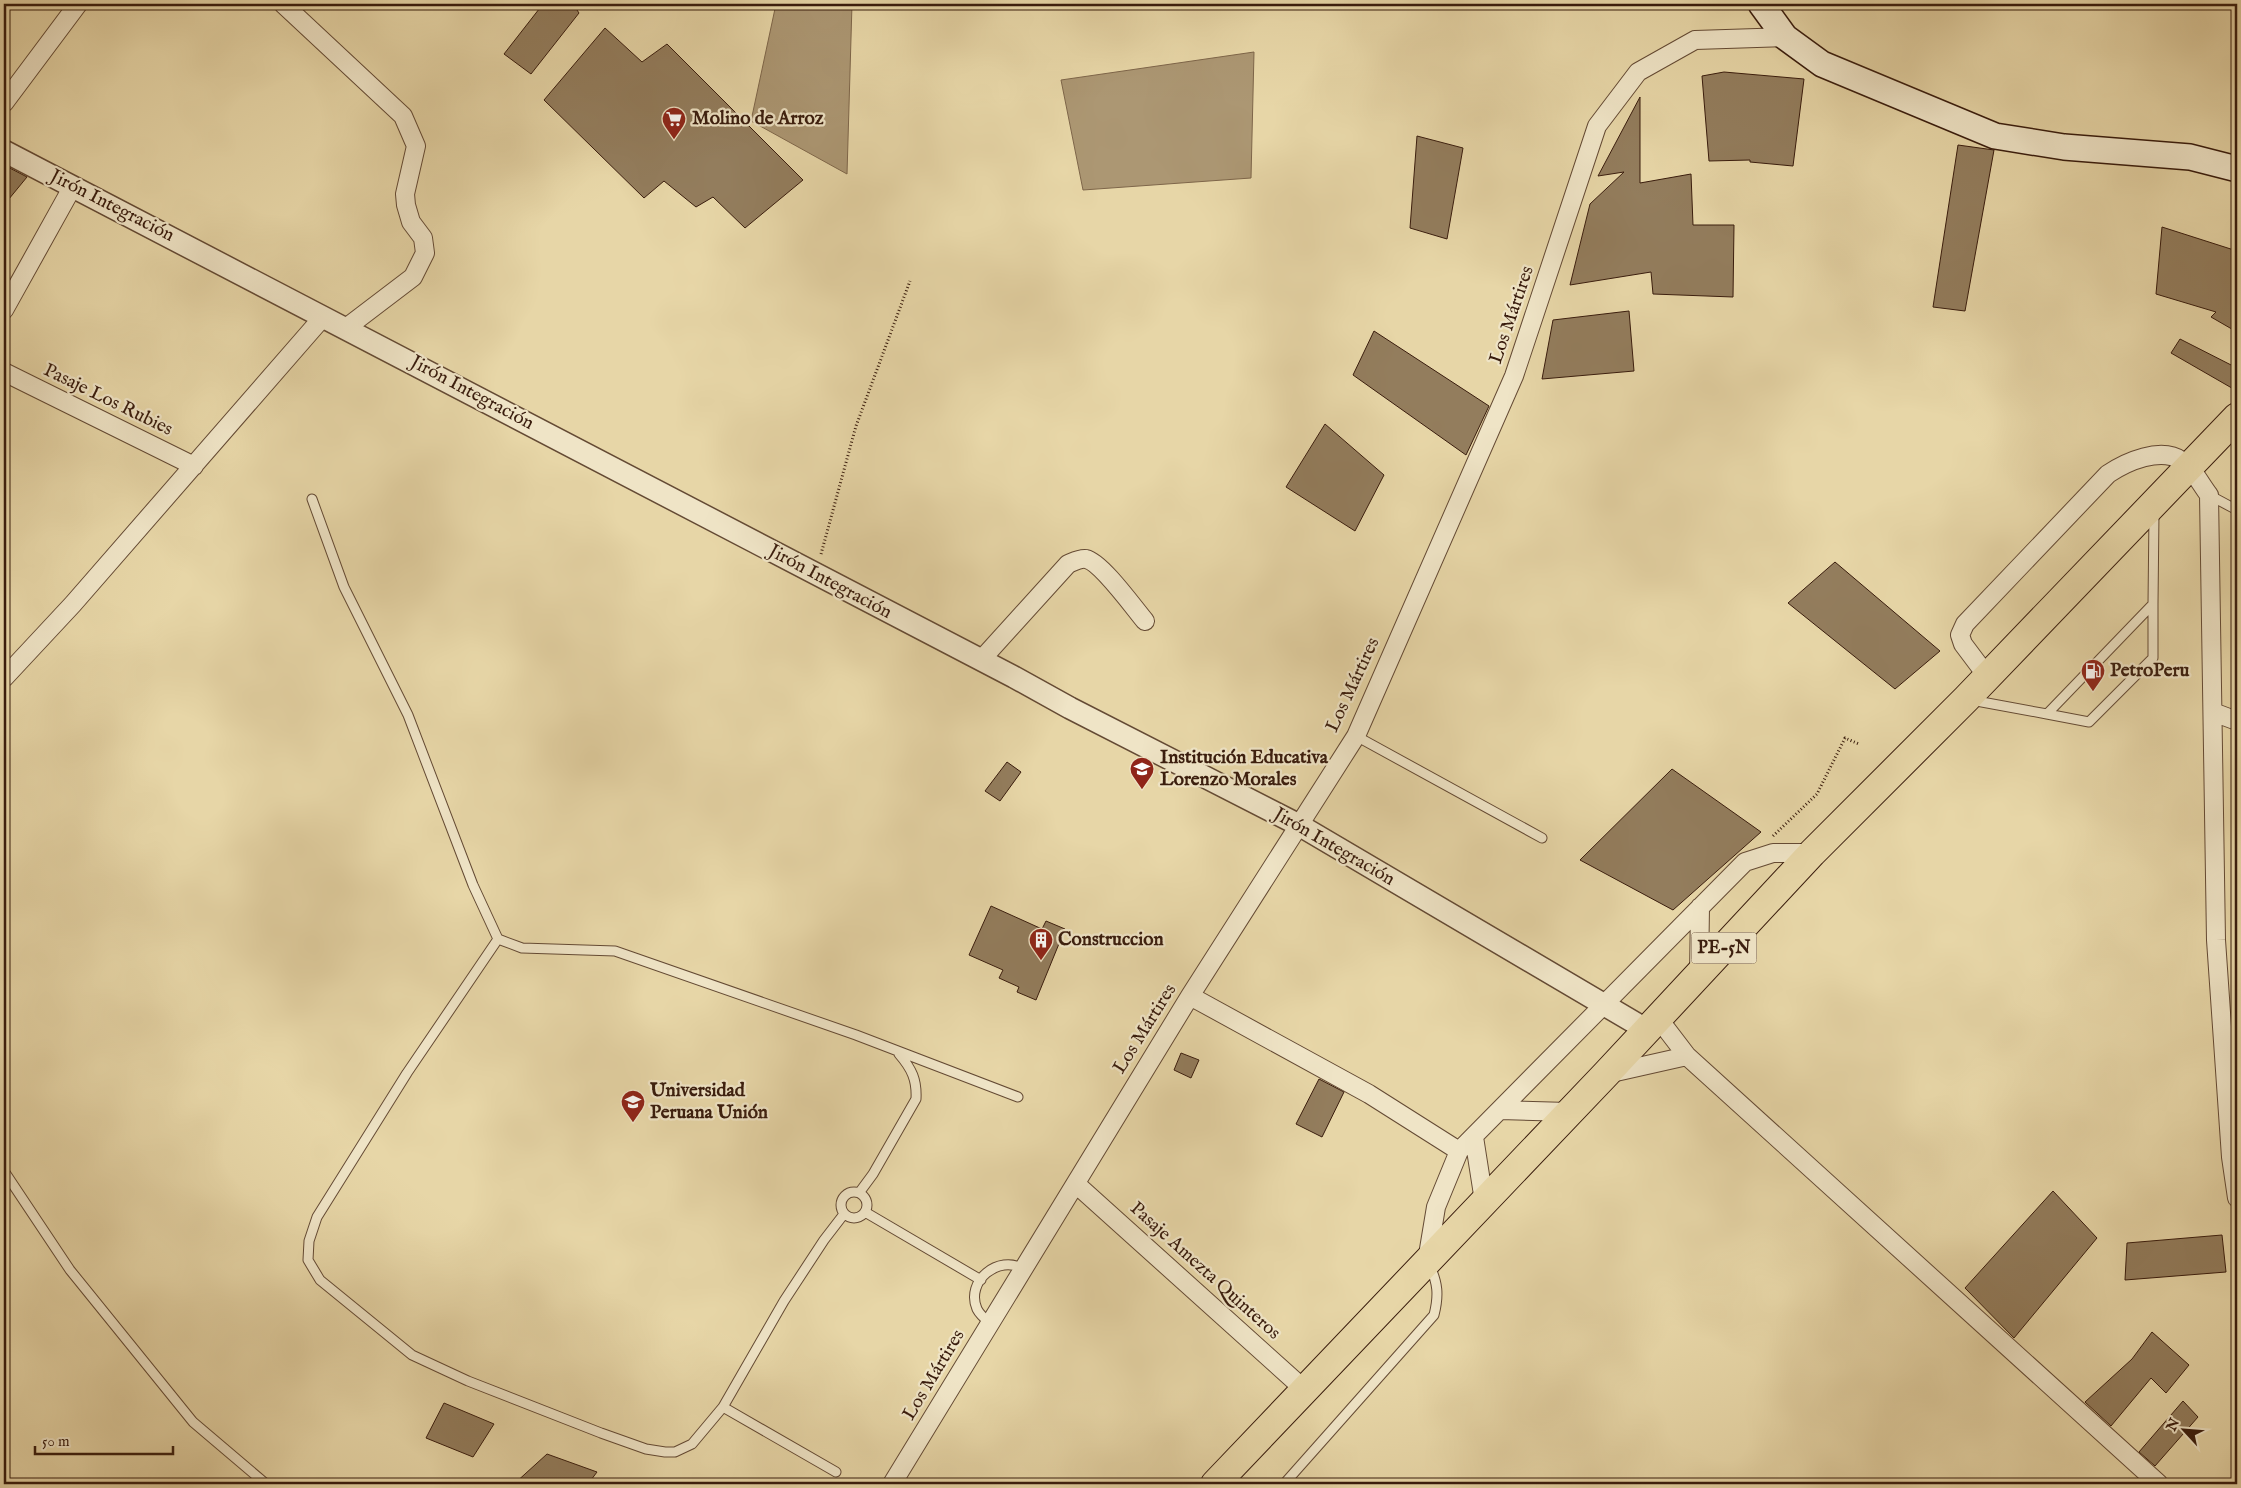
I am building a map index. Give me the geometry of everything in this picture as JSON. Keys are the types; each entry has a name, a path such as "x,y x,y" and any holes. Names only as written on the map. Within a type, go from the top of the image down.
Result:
{"main road":[{"path":"1761,4 1785,38 1822,64 1995,136 2064,147 2190,157 2237,169"},
{"name":"PE-5N","path":"1216,1484 1606,1074 1812,853 1966,699 2237,417"}],"street":[{"path":"4,103 78,4"},
{"path":"283,4 403,116 416,146 405,194 411,222 422,238 425,253 413,277 346,328"},
{"name":"Los Mártires","path":"892,1484 1190,996 1356,736 1514,376 1597,126 1638,72 1694,40 1785,38"},
{"name":"Jirón Integración","path":"4,151 346,328 1070,708 1299,825 1604,1005 1652,1024"},
{"path":"4,310 73,186"},
{"path":"4,678 73,604 323,316"},
{"name":"Pasaje Los Rubies","path":"4,372 194,466"},
{"path":"1987,676 1963,644 1960,635 1965,624 2090,491 2118,467 2143,457 2169,457 2182,460 2209,495 2216,940 2231,1157 2237,1198"},
{"path":"981,660 1068,564 1077,560 1088,559 1098,566 1145,621"},
{"path":"2213,712 2237,721"},
{"path":"1427,1261 1436,1207 1459,1151 1745,862 1774,853 1812,853"},
{"path":"1699,975 1700,907"},
{"path":"1190,996 1369,1094 1459,1151"},
{"path":"1652,1024 2159,1484"},
{"path":"1606,1074 1687,1056"},
{"path":"1500,1110 1569,1112"},
{"path":"1474,1137 1484,1201"},
{"name":"Pasaje Amezta Quinteros","path":"1076,1184 1306,1391"}],"lane":[{"path":"2209,495 2237,510"},
{"path":"312,499 344,587 408,715 472,885 498,940 522,948 615,950 1018,1097"},
{"path":"1966,699 2088,722 2153,658 2154,502"},
{"path":"2048,714 2153,604"},
{"path":"1356,736 1542,838"},
{"path":"498,940 407,1073 318,1217 309,1241 308,1260 320,1280 412,1355 468,1381 601,1434 646,1449 675,1452 692,1444 723,1407 784,1301 824,1240 844,1214"},
{"path":"859,1193 916,1099 914,1074 897,1052"},
{"path":"4,1171 70,1270 193,1422 266,1484"},
{"path":"844,1214 841,1203 843,1197 853,1192 859,1193 866,1201 865,1212"},
{"path":"844,1214 855,1218 865,1212"},
{"path":"865,1212 981,1280"},
{"path":"1284,1484 1434,1315 1439,1297 1437,1281 1427,1261"},
{"path":"990,1324 982,1317 975,1303 975,1294 981,1280 987,1271 1002,1264 1017,1265 1023,1269"},
{"path":"723,1407 836,1472"}],"path":[{"path":"815,574 856,426 910,281"},
{"path":"1745,862 1817,794 1846,738 1859,744"}],"shaded area":[{"path":"776,4 852,4 847,174 751,121"},
{"path":"1254,52 1251,178 1083,190 1061,80"}],"building":[{"path":"543,4 573,4 579,13 531,74 504,54"},
{"name":"Molino de Arroz","path":"605,28 642,62 667,44 803,180 745,228 713,197 696,207 664,181 644,198 544,100"},
{"path":"1724,72 1804,79 1793,166 1750,162 1750,160 1709,161 1702,76"},
{"path":"1640,97 1640,183 1691,174 1693,225 1734,225 1733,297 1653,294 1651,272 1570,285 1590,204 1624,172 1598,176"},
{"path":"1417,136 1463,148 1447,239 1410,228"},
{"path":"1958,145 1994,150 1965,311 1933,307"},
{"path":"4,165 27,177 4,205"},
{"path":"2162,227 2237,251 2237,332 2211,317 2216,312 2156,294"},
{"path":"1629,311 1634,371 1542,379 1553,320"},
{"path":"1374,331 1489,406 1466,455 1353,375"},
{"path":"2180,339 2237,368 2237,391 2171,353"},
{"path":"1325,424 1384,475 1355,531 1286,487"},
{"path":"1835,562 1940,651 1895,689 1788,603"},
{"path":"1007,762 1021,772 1000,801 985,791"},
{"path":"1672,769 1761,832 1673,910 1580,860"},
{"path":"991,906 1042,929 1046,921 1065,929 1036,1000 1017,992 1019,987 999,978 1003,970 969,955"},
{"path":"1181,1053 1199,1060 1191,1078 1174,1070"},
{"path":"1319,1079 1344,1092 1322,1137 1296,1124"},
{"path":"2053,1191 2097,1238 2014,1338 1965,1288"},
{"path":"2222,1235 2226,1272 2125,1280 2127,1243"},
{"path":"2152,1332 2189,1365 2166,1393 2151,1378 2111,1426 2085,1402 2132,1359"},
{"path":"2183,1401 2198,1417 2155,1466 2139,1452"},
{"path":"444,1403 494,1424 473,1457 426,1438"},
{"path":"547,1454 597,1472 588,1484 514,1484"}],"place":[{"name":"Molino de Arroz","path":"674,140"},
{"name":"PetroPeru","path":"2093,692"},
{"name":"Institución Educativa Lorenzo Morales","path":"1142,790"},
{"name":"Construccion","path":"1041,961"},
{"name":"Universidad Peruana Unión","path":"633,1123"}]}
